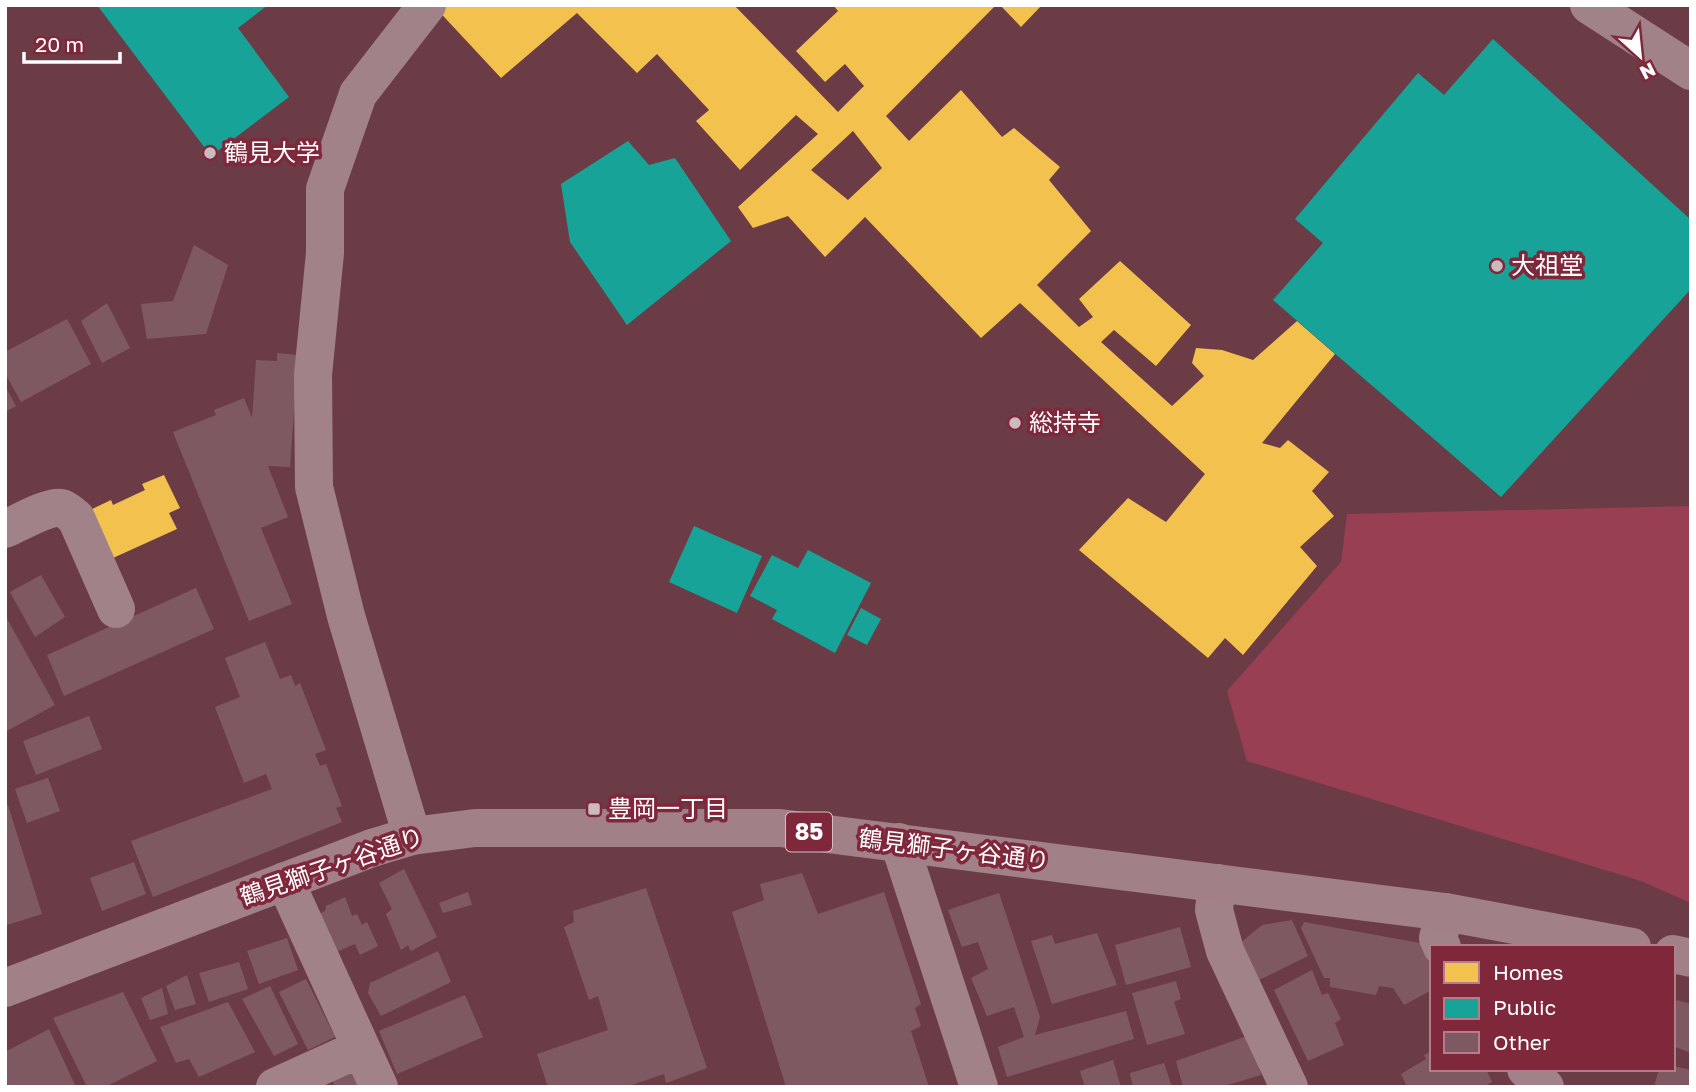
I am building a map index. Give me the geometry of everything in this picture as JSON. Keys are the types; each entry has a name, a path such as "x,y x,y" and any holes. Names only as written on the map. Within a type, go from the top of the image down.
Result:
{"main road":[{"name":"鶴見獅子ヶ谷通り","path":"5,988 285,881 412,836 475,828 780,828 1217,883 1444,929 1611,945"}],"street":[{"path":"412,836 346,616 314,487 313,375 325,253 325,189 358,94 427,5"},
{"path":"1590,5 1691,71"},
{"path":"5,529 50,509 60,508 68,512 76,518 116,609"},
{"path":"899,842 979,1087"},
{"path":"285,881 379,1087"},
{"path":"1217,883 1214,910 1225,951 1289,1087"},
{"path":"275,1087 361,1048"},
{"path":"1528,1071 1545,1087"}],"shaded area":[{"path":"1691,506 1691,903 1641,881 1247,761 1227,691 1341,562 1347,514"}],"building: Homes":[{"path":"433,5 734,5 838,112 864,86 845,64 825,82 796,51 838,11 833,5 996,5 886,116 909,141 961,90 1002,137 1014,128 1060,167 1049,180 1091,231 1037,285 1079,327 1093,317 1079,299 1120,261 1191,325 1156,366 1114,330 1101,342 1172,406 1204,376 1192,363 1196,348 1222,350 1253,360 1297,321 1335,354 1262,443 1280,448 1288,440 1329,472 1312,491 1334,516 1300,547 1317,566 1243,655 1225,638 1208,658 1079,550 1128,498 1166,522 1205,474 1020,303 981,338 865,217 825,257 788,216 753,228 738,207 818,134 796,115 740,170 696,121 709,110 657,54 637,73 577,13 501,78","holes":["853,131 882,168 848,200 811,170"]},
{"path":"1000,5 1042,5 1021,27"},
{"path":"164,475 180,508 169,513 177,529 113,558 90,510 111,500 113,505 145,490 142,484"}],"building: Public":[{"path":"97,5 268,5 238,28 289,97 211,156"},
{"name":"大祖堂","path":"1493,39 1691,220 1691,289 1501,497 1273,300 1323,243 1295,219 1418,73 1444,95"},
{"path":"628,141 649,165 675,158 731,241 627,325 570,242 561,184"},
{"path":"694,526 762,556 737,613 669,582"},
{"path":"808,550 871,583 835,653 772,619 777,610 750,596 772,555 798,568"},
{"path":"861,608 881,619 867,645 847,635"}],"building: Other":[{"path":"194,245 228,265 206,334 147,339 141,304 173,301"},
{"path":"107,303 130,348 102,363 81,321"},
{"path":"67,319 91,364 21,402 5,373 5,352"},
{"path":"277,353 298,355 290,467 268,466 288,517 261,528 292,604 249,621 173,432 216,415 214,410 244,398 252,418 256,360 277,361"},
{"path":"5,386 16,406 5,412"},
{"path":"41,575 65,617 35,637 10,592"},
{"path":"196,588 214,629 64,696 47,655"},
{"path":"5,615 55,705 5,732"},
{"path":"265,642 280,679 291,675 295,686 300,683 326,750 315,754 320,766 326,764 342,806 336,808 342,822 153,897 131,841 272,789 266,774 244,783 215,707 240,697 225,658"},
{"path":"89,716 102,749 36,775 23,741"},
{"path":"48,778 60,811 27,823 15,789"},
{"path":"8,805 42,914 7,925 5,806"},
{"path":"134,862 146,894 102,911 90,878"},
{"path":"404,869 437,937 411,951 408,945 401,950 386,914 392,909 379,883"},
{"path":"802,873 818,914 884,892 921,1004 915,1008 921,1026 911,1031 929,1087 786,1087 732,912 764,900 760,884"},
{"path":"646,888 707,1068 666,1083 664,1074 626,1087 548,1087 537,1054 608,1030 598,996 589,1000 564,927 574,922 573,911"},
{"path":"468,892 472,905 443,913 439,903"},
{"path":"999,893 1040,1017 1035,1035 1126,1011 1134,1039 1007,1077 998,1047 1024,1037 1014,1007 987,1016 971,978 988,969 978,942 962,947 948,910"},
{"path":"345,897 352,916 357,914 362,925 367,922 378,946 360,955 355,944 334,953 312,918 325,911 326,906"},
{"path":"1292,920 1308,956 1257,981 1239,944 1262,925"},
{"path":"1304,922 1426,944 1430,953 1430,991 1404,1005 1393,988 1379,986 1376,995 1330,987 1330,978 1324,978 1301,928"},
{"path":"1180,927 1191,967 1126,985 1115,945"},
{"path":"1097,933 1117,985 1052,1004 1031,941 1052,935 1055,944"},
{"path":"287,938 298,970 259,984 247,951"},
{"path":"438,951 451,982 381,1016 368,993 370,983"},
{"path":"239,962 248,989 209,1002 199,973"},
{"path":"1312,970 1322,995 1328,993 1341,1019 1335,1023 1344,1045 1308,1061 1274,990"},
{"path":"187,975 196,1004 175,1010 166,986"},
{"path":"306,979 335,1037 308,1050 279,992"},
{"path":"1176,981 1181,999 1174,1002 1185,1034 1147,1045 1132,993"},
{"path":"270,986 298,1044 274,1056 242,999"},
{"path":"162,988 168,1014 150,1020 141,998"},
{"path":"123,992 157,1061 105,1087 87,1087 53,1018"},
{"path":"465,995 483,1037 397,1074 379,1031"},
{"path":"1677,1000 1691,1004 1691,1053 1675,1047"},
{"path":"228,1002 255,1052 199,1077 189,1059 176,1063 160,1027"},
{"path":"49,1029 76,1087 9,1087 5,1079 5,1052"},
{"path":"1250,1035 1261,1075 1221,1087 1183,1087 1176,1061"},
{"path":"1430,1052 1430,1071 1487,1071 1492,1082 1483,1087 1407,1087 1401,1074 1426,1059 1424,1055"},
{"path":"1113,1060 1121,1087 1085,1087 1080,1071"},
{"path":"1164,1063 1172,1087 1133,1087 1130,1073"},
{"path":"1675,1066 1691,1070 1691,1087 1654,1087 1658,1071 1675,1071"},
{"path":"358,1067 366,1087 335,1087 332,1080"}],"place":[{"name":"鶴見大学","path":"210,153"},
{"name":"大祖堂","path":"1497,266"},
{"name":"総持寺","path":"1015,423"},
{"name":"豊岡一丁目","path":"594,809"}]}
